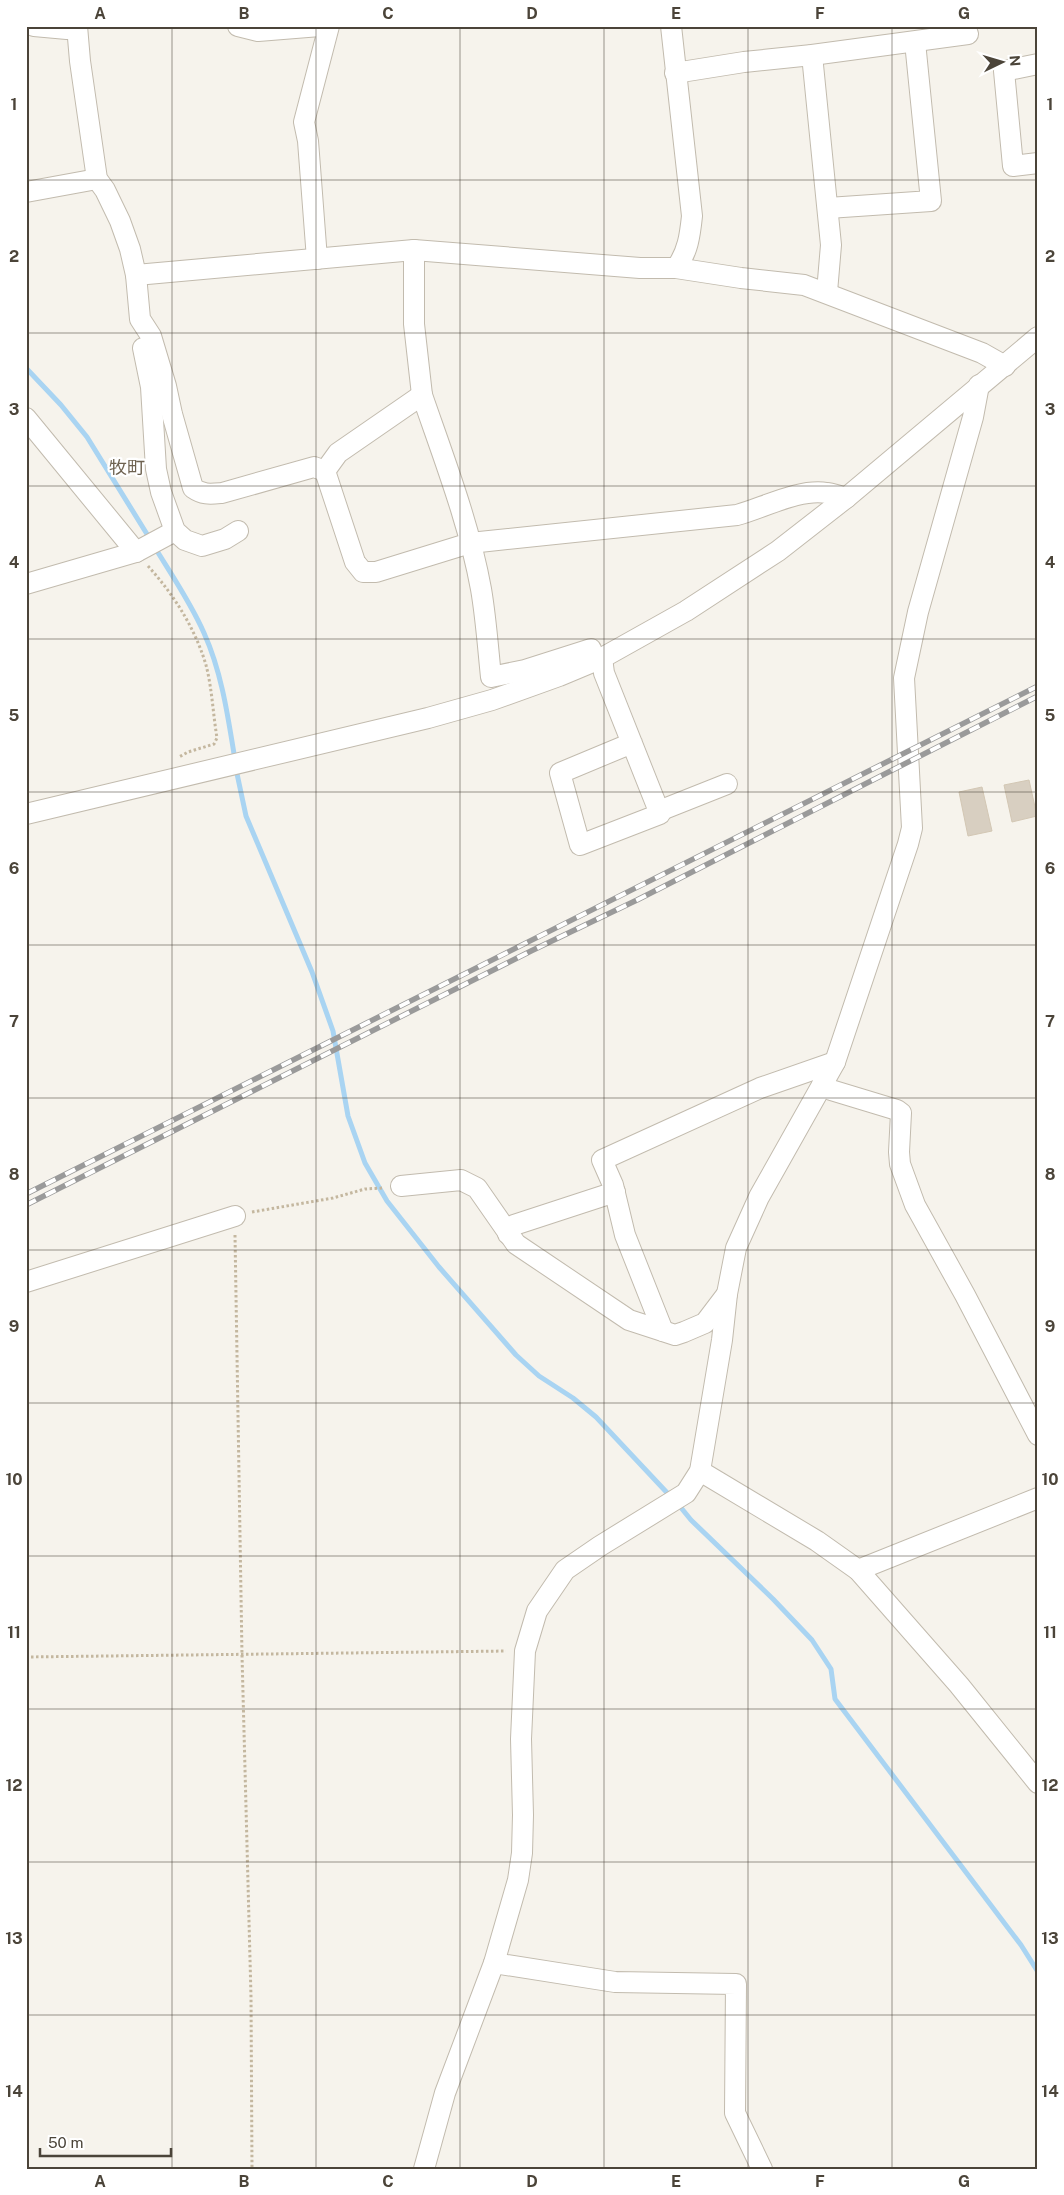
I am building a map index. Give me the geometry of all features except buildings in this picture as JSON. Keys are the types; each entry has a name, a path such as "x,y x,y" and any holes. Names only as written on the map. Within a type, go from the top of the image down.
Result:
{"street":[{"path":"34,26 67,29 77,27 97,179 120,221 130,248 136,275 150,387 156,469 173,532 184,540 202,546 225,539 238,531"},
{"path":"238,26 258,31 320,26"},
{"path":"317,259 308,141 304,122 328,26"},
{"path":"671,26 692,216 690,236 683,259 676,268"},
{"path":"675,73 744,62 812,56 968,34"},
{"path":"828,208 931,201 915,42"},
{"path":"812,56 831,245 827,292"},
{"path":"1038,64 1004,71 1013,166 1038,163"},
{"path":"26,192 97,179"},
{"path":"414,250 414,324 422,395 455,491 470,543 481,590 491,677 525,670 599,646 606,655 604,673 632,742 660,814 580,845 560,773 632,742"},
{"path":"136,275 414,250 640,268 676,268 741,278 795,283 827,292 982,353 1005,366"},
{"path":"140,319 150,336 166,386 172,414 194,488 207,495 222,493 314,467 325,472 355,562 363,572 376,572 470,543 736,515 756,510 791,496 826,492 846,498"},
{"path":"26,814 428,718 492,700 559,676 606,655 686,611 778,551 846,498 1038,337"},
{"path":"424,2169 445,2094 494,1963 512,1906 522,1853 521,1739 525,1651 537,1611 565,1570 686,1493 700,1471 722,1340 732,1264 743,1229 835,1062 896,882 912,828 904,678 918,612 973,417 980,385"},
{"path":"325,472 338,453 422,395"},
{"path":"26,418 139,550"},
{"path":"26,584 139,550 173,532"},
{"path":"659,811 727,784"},
{"path":"663,1331 625,1235 615,1192 602,1160 760,1088 835,1062"},
{"path":"822,1084 831,1090 897,1110 901,1113 898,1152 900,1164 915,1205 965,1295 1038,1435"},
{"path":"401,1186 461,1180 469,1183 477,1188 516,1244 629,1320 675,1335 705,1323 727,1294"},
{"path":"508,1234 514,1225 615,1192"},
{"path":"26,1282 235,1216"},
{"path":"700,1471 817,1541 858,1570 959,1685 1038,1783"},
{"path":"858,1570 1038,1498"},
{"path":"494,1963 615,1982 736,1984 736,2113 762,2169"}],"path":[{"path":"139,550 192,626 206,666 217,738 214,744 188,752 171,761"},
{"path":"252,2169 251,1997 242,1656 235,1216 246,1212 333,1198 365,1189"},
{"path":"26,1657 242,1656 525,1651"}],"waterway":[{"path":"26,368 61,405 87,437 150,539"},
{"path":"154,546 193,611 210,648 224,695 235,760"},
{"path":"236,769 246,816 312,972 333,1031 348,1116 365,1163 387,1201 439,1267 516,1355 539,1376 573,1398 596,1417 672,1498"},
{"path":"678,1504 691,1520 773,1599 812,1640 831,1669 835,1699 1021,1945 1038,1972"}],"railway":[{"path":"26,1194 1038,686"},
{"path":"26,1205 531,951 637,900 1038,696"}],"district":[{"name":"牧町","path":"127,468"}]}
